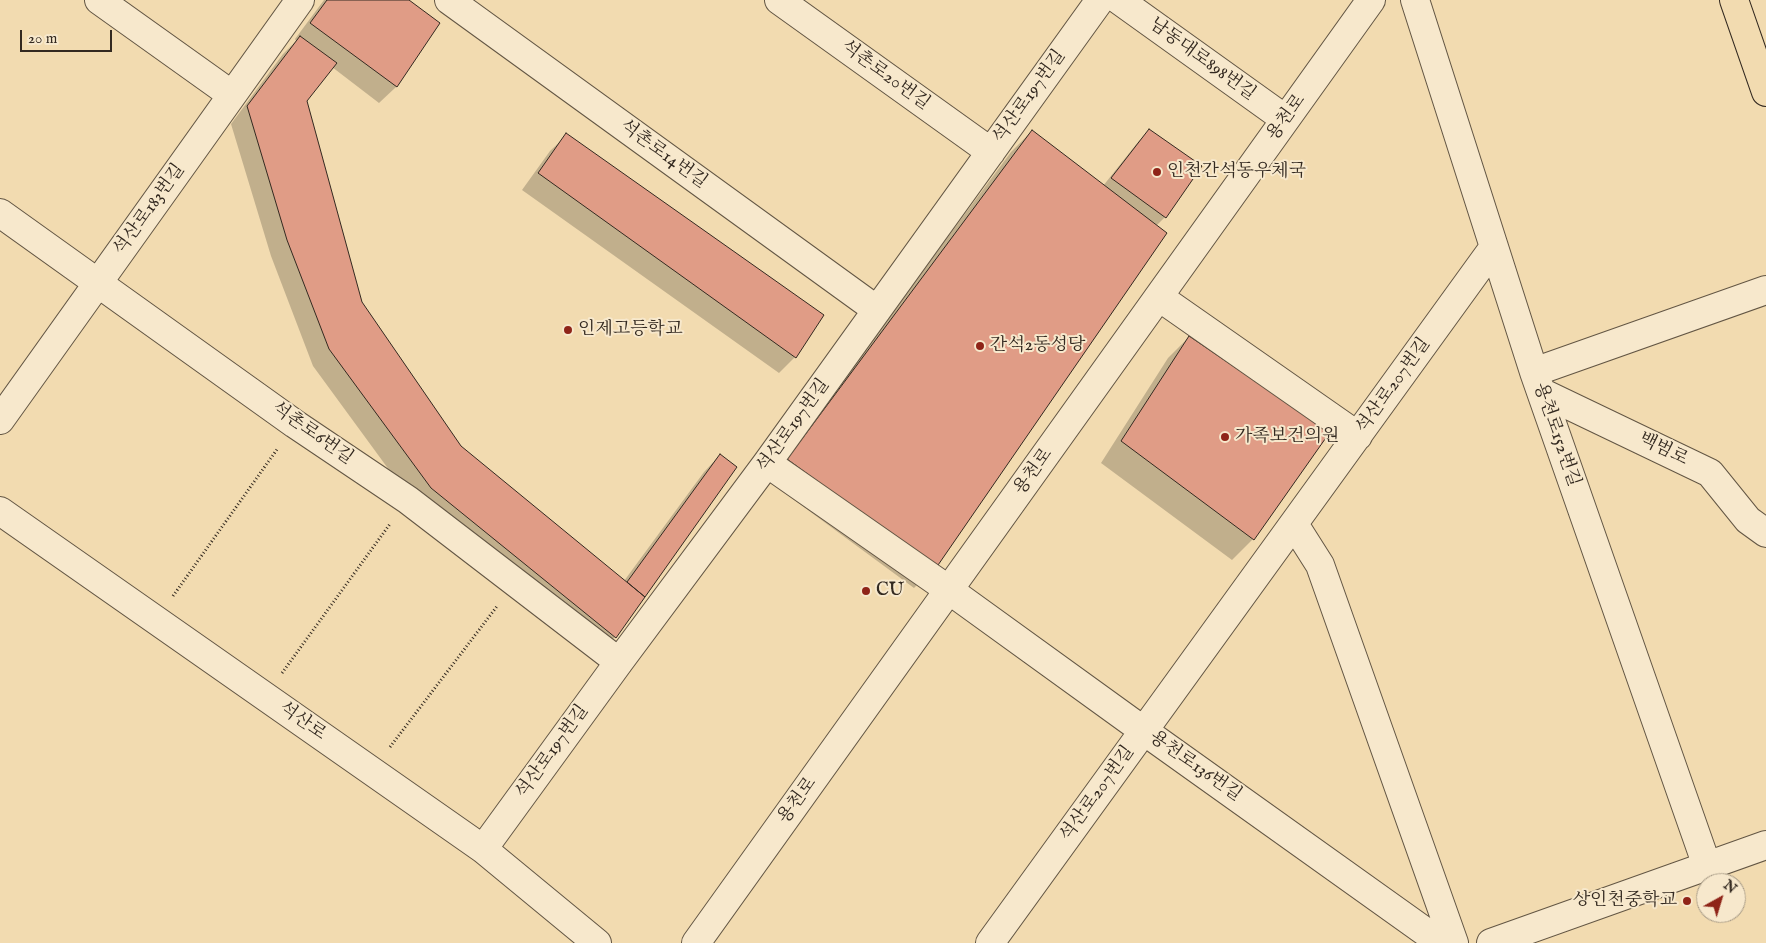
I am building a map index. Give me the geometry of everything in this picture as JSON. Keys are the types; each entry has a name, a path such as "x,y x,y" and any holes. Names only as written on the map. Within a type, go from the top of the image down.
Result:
{"main road":[{"path":"1734,0 1766,92"}],"street":[{"path":"99,0 232,95"},
{"name":"석산로183번길","path":"0,420 300,0"},
{"name":"석촌로14번길","path":"449,0 878,310"},
{"name":"석촌로20번길","path":"779,0 991,152"},
{"name":"석산로197번길","path":"483,849 619,662 768,463 1100,0"},
{"name":"남동대로898번길","path":"1119,0 1286,119"},
{"name":"용천로","path":"696,943 1371,0"},
{"name":"용천로152번길","path":"1415,0 1538,382 1707,866"},
{"name":"석촌로6번길","path":"0,213 295,424 408,500 619,662"},
{"name":"석산로207번길","path":"990,943 1494,247"},
{"path":"1538,382 1766,290"},
{"path":"1159,297 1358,436"},
{"name":"백범로","path":"1538,382 1710,473 1748,520 1766,533"},
{"name":"용천로136번길","path":"768,463 949,590 1441,943"},
{"name":"석산로","path":"0,510 483,849 597,943"},
{"path":"1294,524 1320,565 1454,943"},
{"path":"1491,943 1766,845"}],"path":[{"path":"156,619 295,424"},
{"path":"266,696 408,500"},
{"path":"371,771 515,582"}],"building":[{"path":"327,0 409,0 440,23 397,87 310,23"},
{"path":"300,36 337,63 307,101 362,302 461,446 645,597 616,638 431,488 329,349 287,240 247,106"},
{"name":"인천간석동우체국","path":"1149,129 1202,166 1166,218 1111,178"},
{"name":"간석2동성당","path":"1032,130 1167,233 936,568 787,459"},
{"path":"566,133 824,315 796,358 538,173"},
{"name":"가족보건의원","path":"1189,336 1330,432 1254,540 1121,441"},
{"path":"720,454 737,467 645,597 627,582"}],"place":[{"name":"인천간석동우체국","path":"1157,172"},
{"name":"인제고등학교","path":"568,330"},
{"name":"간석2동성당","path":"980,346"},
{"name":"가족보건의원","path":"1225,437"},
{"name":"CU","path":"866,591"},
{"name":"상인천중학교","path":"1687,901"}]}
